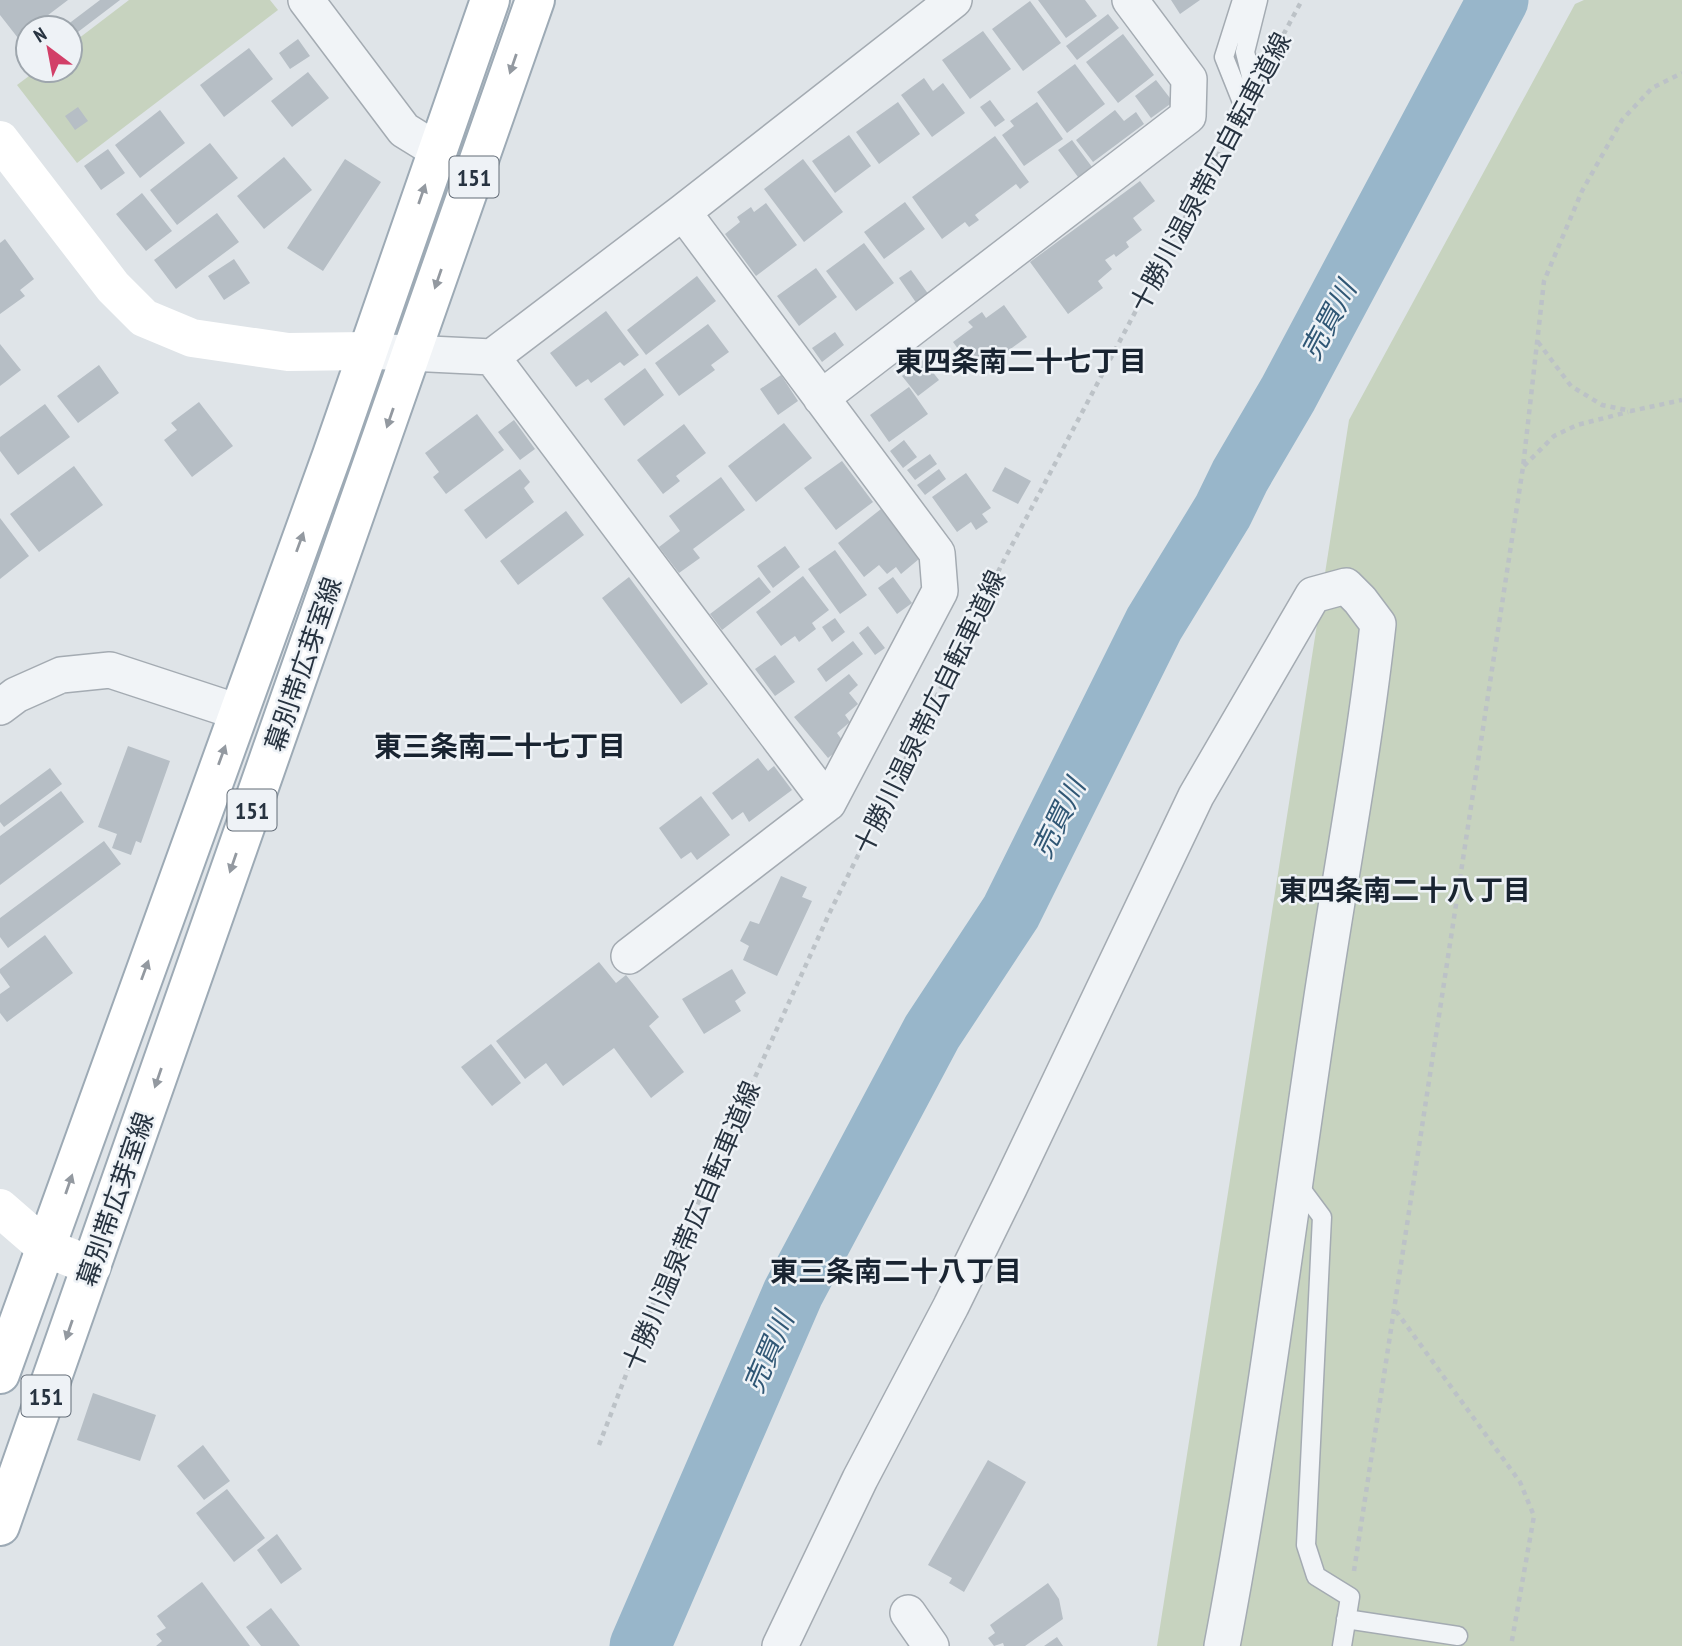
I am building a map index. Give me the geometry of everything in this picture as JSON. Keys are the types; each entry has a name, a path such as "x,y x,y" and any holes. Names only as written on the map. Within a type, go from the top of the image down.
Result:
{"main road":[{"name":"幕別帯広芽室線","path":"0,1374 332,455 490,0"},
{"name":"幕別帯広芽室線","path":"0,1526 535,0"},
{"path":"0,140 113,286 144,318 192,338 288,352 367,351"},
{"path":"1,1211 46,1248 92,1266"}],"street":[{"path":"306,0 404,130 438,151"},
{"path":"367,351 492,357 954,0"},
{"path":"821,398 1188,116 1189,79 1130,0"},
{"path":"629,956 828,803 940,591 937,553 683,212"},
{"path":"492,357 828,803"},
{"path":"780,1646 860,1479 998,1212 1196,796 1313,595 1346,586 1378,624 1371,686 1320,1008 1267,1377 1222,1646"},
{"path":"5,692 61,675 110,670 237,712"},
{"path":"908,1613 931,1646"}],"lane":[{"path":"1242,0 1224,57 1244,107"},
{"path":"1254,88 1245,52 1258,0"},
{"path":"1295,1181 1322,1217 1306,1545 1317,1576 1350,1597 1342,1646"},
{"path":"1346,1619 1458,1636"}],"path":[{"name":"十勝川温泉帯広自転車道線","path":"1254,88 1302,0"},
{"path":"1350,1597 1523,467 1544,281 1582,191 1622,120 1652,88 1682,73"},
{"name":"十勝川温泉帯広自転車道線","path":"599,1445 659,1289 829,914 1003,562 1244,107"},
{"path":"1538,341 1571,386 1602,405 1631,411"},
{"path":"1523,467 1554,436 1577,425 1682,400"},
{"path":"1396,1310 1520,1482 1534,1516 1511,1646"}],"green space":[{"path":"129,0 270,0 278,10 77,163 17,85 84,84 84,34"},
{"path":"1584,0 1682,0 1682,1646 1157,1646 1349,420 1575,4"}],"building":[{"path":"0,0 68,0 50,14 14,14 14,33 0,15"},
{"path":"100,0 120,0 84,27 84,14 82,14"},
{"path":"1038,0 1085,0 1097,16 1066,38"},
{"path":"1171,0 1200,0 1180,14"},
{"path":"1030,1 1061,43 1023,71 992,29"},
{"path":"1108,14 1119,28 1077,60 1066,46"},
{"path":"983,31 1011,69 970,99 942,60"},
{"path":"1123,34 1154,75 1118,103 1086,62"},
{"path":"298,39 310,56 290,69 279,53"},
{"path":"249,48 273,79 224,117 200,85"},
{"path":"1075,64 1105,104 1067,133 1037,92"},
{"path":"308,72 329,98 292,127 271,101"},
{"path":"924,78 933,91 943,83 965,113 932,137 901,95"},
{"path":"1156,80 1173,102 1151,118 1135,96"},
{"path":"990,100 1005,120 995,127 980,107"},
{"path":"898,102 920,134 879,164 856,132"},
{"path":"1037,102 1063,139 1024,166 1002,135 1014,126 1010,121"},
{"path":"78,107 88,121 75,130 65,116"},
{"path":"160,110 185,143 140,178 115,145"},
{"path":"1115,110 1124,121 1136,112 1144,124 1093,162 1076,140"},
{"path":"849,135 871,166 835,193 812,161"},
{"path":"995,136 1029,182 1020,189 1016,184 975,215 979,220 969,227 965,222 942,239 912,197"},
{"path":"1072,140 1092,167 1078,177 1058,150"},
{"path":"210,143 238,178 177,225 150,190"},
{"path":"108,149 125,173 101,190 84,166"},
{"path":"284,157 312,190 264,229 237,196"},
{"path":"345,159 381,182 323,271 287,248"},
{"path":"803,159 843,212 804,242 764,189"},
{"path":"1140,181 1155,201 1133,218 1142,230 1126,242 1129,247 1116,257 1114,254 1105,260 1112,269 1098,281 1103,288 1068,314 1030,262"},
{"path":"142,193 172,231 146,251 116,214"},
{"path":"905,202 925,229 884,259 864,232"},
{"path":"766,203 797,245 756,276 725,234 740,222 737,217 751,207 754,212"},
{"path":"217,213 239,242 176,289 154,260"},
{"path":"5,239 34,279 20,290 25,296 0,314 0,243"},
{"path":"864,243 894,283 856,311 826,271"},
{"path":"234,259 250,283 224,300 208,276"},
{"path":"816,268 837,297 799,326 777,296"},
{"path":"911,270 929,295 917,304 899,278"},
{"path":"697,276 716,301 646,355 627,330"},
{"path":"1004,305 1027,337 976,374 953,342 973,327 968,322 982,312 986,318"},
{"path":"606,311 639,355 624,366 620,362 591,383 588,379 576,387 550,353"},
{"path":"708,324 729,352 711,365 715,370 679,396 655,363"},
{"path":"835,332 844,345 822,362 812,348"},
{"path":"0,344 21,370 0,386"},
{"path":"923,360 939,380 918,396 902,376"},
{"path":"99,365 119,393 78,423 57,396"},
{"path":"645,368 664,395 624,426 604,399"},
{"path":"781,375 798,401 778,415 760,389"},
{"path":"909,387 928,414 889,442 870,415"},
{"path":"199,402 233,446 192,477 164,440 177,430 171,423"},
{"path":"45,404 70,437 18,475 0,451 0,437"},
{"path":"477,414 504,450 446,494 433,477 439,472 425,453"},
{"path":"514,420 535,449 520,460 498,432"},
{"path":"784,423 812,458 756,502 728,466"},
{"path":"684,424 706,453 676,476 680,481 663,494 637,460"},
{"path":"904,440 917,457 903,468 890,451"},
{"path":"930,454 937,464 915,480 907,470"},
{"path":"842,461 873,502 836,530 804,488"},
{"path":"74,466 103,505 39,552 10,514"},
{"path":"1005,467 1031,481 1018,504 992,491"},
{"path":"520,469 530,482 524,488 534,502 486,539 464,510"},
{"path":"939,469 946,479 925,495 917,485"},
{"path":"966,473 991,508 982,514 988,522 976,530 971,522 957,532 932,497"},
{"path":"721,477 745,510 693,549 700,558 679,573 659,547 680,531 669,516"},
{"path":"881,509 919,559 901,574 896,567 887,574 879,565 864,577 838,543"},
{"path":"566,511 584,535 518,585 500,561"},
{"path":"0,518 29,556 0,579"},
{"path":"785,546 800,567 773,588 757,566"},
{"path":"835,550 867,595 840,614 808,569"},
{"path":"803,576 829,610 812,623 816,629 799,642 795,636 781,646 756,612"},
{"path":"629,577 708,684 681,704 602,598"},
{"path":"759,577 771,592 722,630 710,614"},
{"path":"893,577 912,603 897,614 878,588"},
{"path":"835,618 845,632 832,642 822,627"},
{"path":"868,626 885,648 875,655 859,633"},
{"path":"853,641 863,654 826,682 817,669"},
{"path":"775,655 795,682 775,696 755,669"},
{"path":"849,674 858,685 849,693 858,704 845,715 850,722 837,733 845,744 828,758 794,717"},
{"path":"128,746 170,761 141,843 136,841 131,855 112,848 117,834 98,827"},
{"path":"758,758 768,771 774,766 792,790 749,822 743,812 732,820 712,793"},
{"path":"50,768 62,784 4,827 0,822 0,805"},
{"path":"61,791 84,822 0,885 0,836"},
{"path":"701,796 730,835 697,860 691,852 681,859 659,828"},
{"path":"104,841 121,864 8,948 0,937 0,918"},
{"path":"781,876 807,887 802,897 812,901 777,976 743,960 749,946 740,941 750,921 759,924"},
{"path":"45,935 73,973 7,1022 0,1013 0,994 10,987 0,969"},
{"path":"599,962 616,983 626,975 659,1017 649,1026 684,1072 651,1098 614,1048 563,1086 546,1063 525,1079 496,1041"},
{"path":"732,969 746,993 735,1001 741,1011 704,1034 682,999"},
{"path":"491,1044 521,1083 492,1106 461,1067"},
{"path":"93,1393 156,1415 140,1461 77,1440"},
{"path":"203,1445 230,1481 204,1500 177,1466"},
{"path":"988,1460 1026,1482 964,1592 949,1583 952,1578 928,1565"},
{"path":"227,1489 265,1538 234,1562 196,1513"},
{"path":"277,1534 302,1569 281,1584 257,1550"},
{"path":"202,1582 250,1646 156,1646 162,1641 156,1634 166,1628 157,1616"},
{"path":"1048,1583 1059,1599 1063,1619 1025,1646 1004,1646 1003,1643 994,1646 988,1638 995,1633 990,1625"},
{"path":"271,1608 300,1646 261,1646 246,1627"},
{"path":"1057,1637 1063,1646 1044,1646"}],"waterway":[{"name":"売買川","path":"640,1646 793,1293 932,1032 1011,912 1154,624 1223,511 1240,476 1288,394 1498,0"}],"district":[{"name":"東四条南二十七丁目","path":"1021,360"},
{"name":"東三条南二十七丁目","path":"500,745"},
{"name":"東四条南二十八丁目","path":"1405,889"},
{"name":"東三条南二十八丁目","path":"896,1270"}]}
